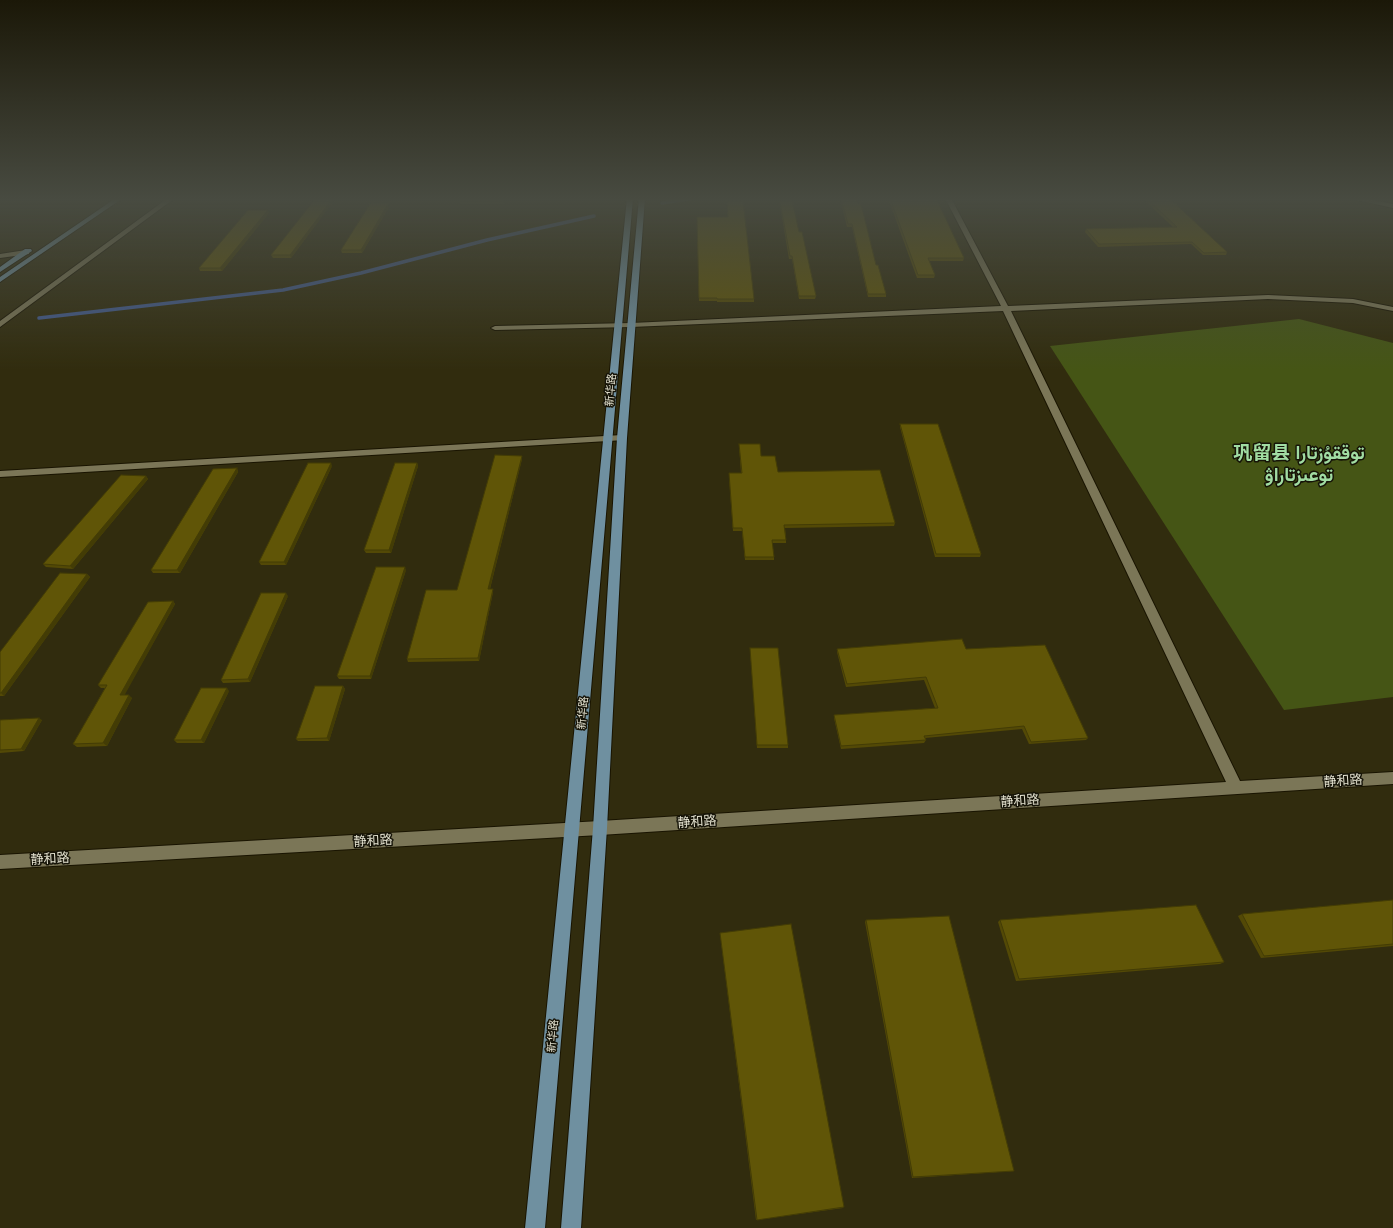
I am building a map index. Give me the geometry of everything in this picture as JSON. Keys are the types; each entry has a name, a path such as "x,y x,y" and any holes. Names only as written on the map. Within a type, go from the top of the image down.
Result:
{"main road":[{"path":"0,270 22,255"},
{"path":"0,280 36,255"},
{"name":"新华路","path":"535,1228 624,255"},
{"name":"新华路","path":"571,1228 600,828 622,438 637,255"}],"street":[{"path":"0,325 94,255"},
{"path":"978,255 1006,309 1236,788"},
{"path":"495,328 631,326 1268,297 1353,301 1393,309"},
{"path":"0,474 622,438"},
{"name":"静和路","path":"0,862 572,830 1393,778"}],"green space":[{"path":"1299,319 1393,343 1393,697 1284,710 1050,346"}],"building":[{"path":"210,255 231,255 220,268 199,268"},
{"path":"698,255 749,255 754,299 699,298"},
{"path":"807,255 816,296 799,296 792,256 790,256"},
{"path":"859,255 874,255 876,265 878,265 886,294 868,294"},
{"path":"911,255 963,255 964,258 928,258 935,275 918,275"},
{"path":"900,424 938,424 981,554 936,554"},
{"path":"739,444 760,444 761,456 775,456 778,472 880,470 895,523 784,525 786,540 772,540 774,557 745,557 742,528 733,528 729,473 742,473"},
{"path":"495,455 522,456 488,589 493,589 478,658 407,659 426,590 457,590"},
{"path":"308,463 331,463 284,562 259,562"},
{"path":"395,463 417,463 389,550 364,550"},
{"path":"237,468 177,570 151,570 213,469"},
{"path":"121,475 146,476 70,566 43,564"},
{"path":"376,567 405,567 370,676 337,676"},
{"path":"60,573 87,574 0,693 0,652"},
{"path":"261,593 286,593 248,679 221,680"},
{"path":"173,601 120,695 129,695 103,743 73,744 107,685 98,685 148,602"},
{"path":"962,639 966,649 1045,645 1088,738 1031,742 1024,726 924,736 926,740 841,746 834,715 938,708 926,677 847,684 837,649"},
{"path":"750,648 778,648 788,745 757,745"},
{"path":"315,686 343,686 327,738 296,739"},
{"path":"201,688 227,688 201,740 174,740"},
{"path":"39,718 21,749 0,750 0,720"},
{"path":"1393,900 1393,944 1264,956 1242,914"},
{"path":"1196,905 1224,962 1019,979 1000,920"},
{"path":"949,916 1014,1171 913,1177 866,920"},
{"path":"791,924 844,1207 757,1220 720,933"}],"waterway":[{"path":"39,318 283,290 361,273 429,255"}],"district":[{"name":"巩留县 توققۇزتارا توعىزتاراۋ","path":"1299,464"}]}
